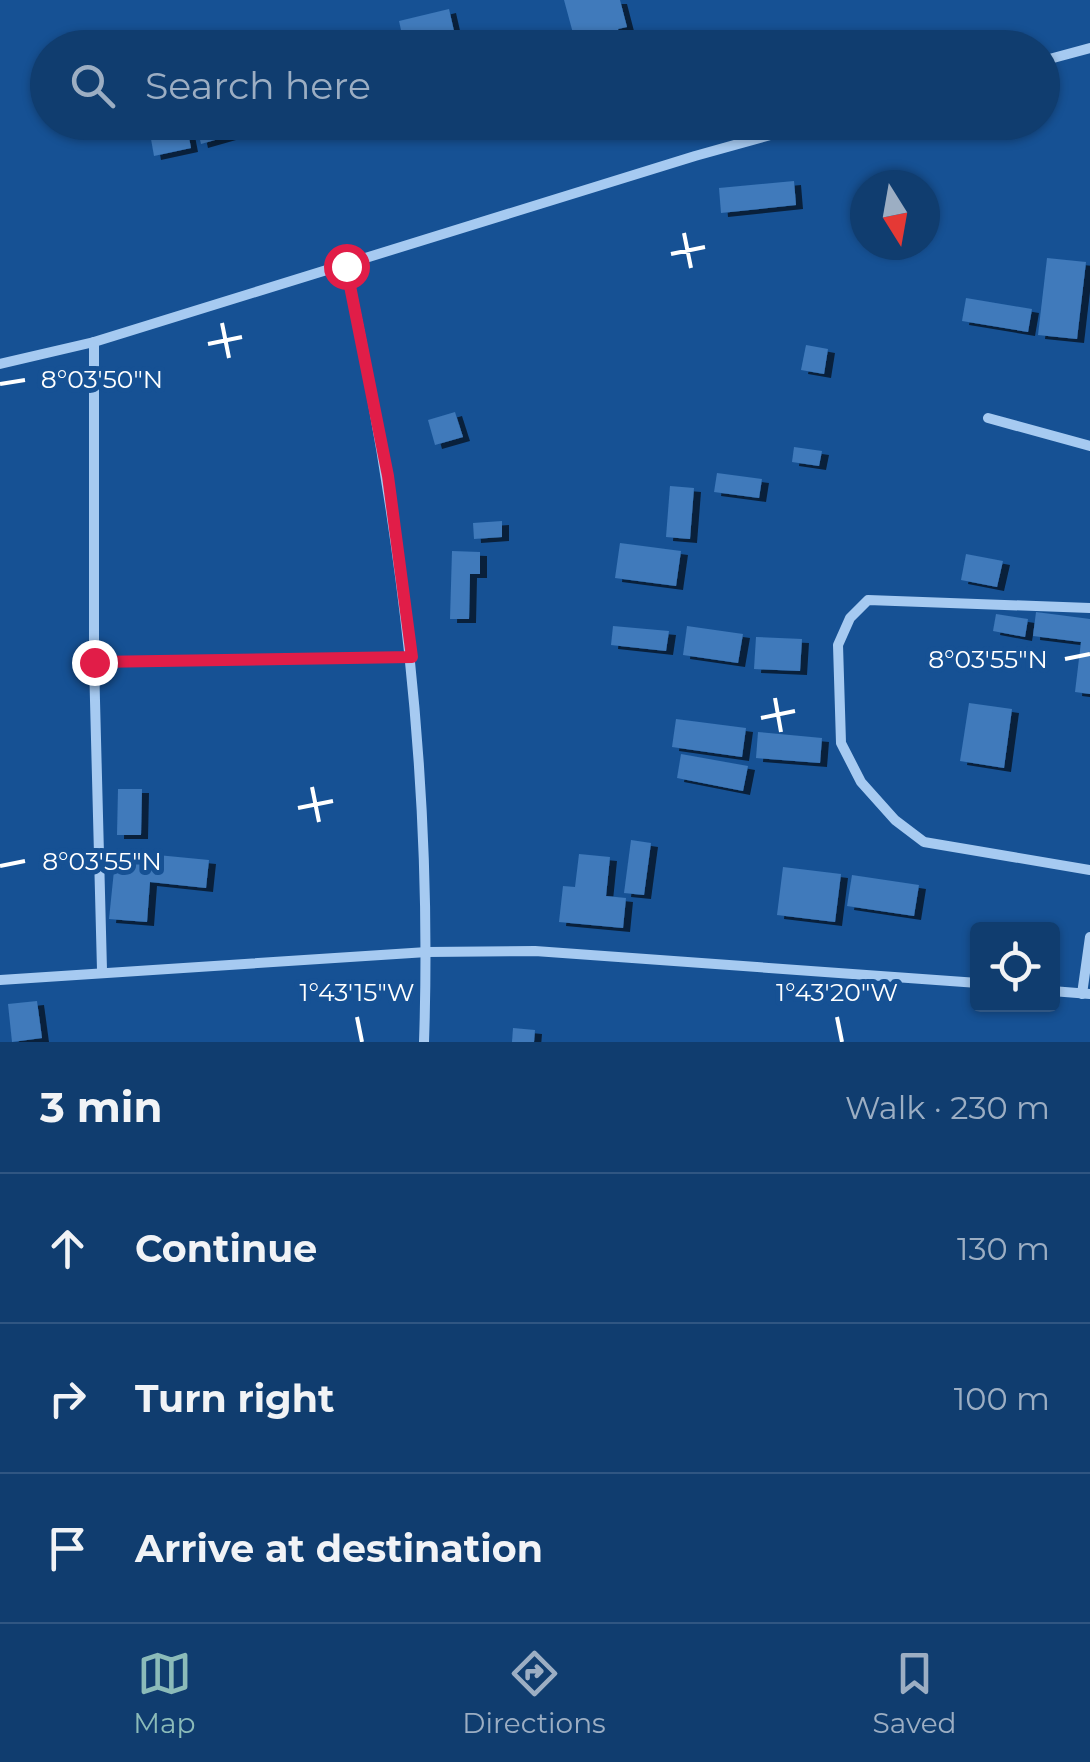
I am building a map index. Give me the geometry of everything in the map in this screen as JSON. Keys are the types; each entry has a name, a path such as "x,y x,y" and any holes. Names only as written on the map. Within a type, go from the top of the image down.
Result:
{"street":[{"path":"1060,56 1090,48"},
{"path":"0,364 94,342 752,140"},
{"path":"346,266 388,476 412,657 427,863 424,1042"},
{"path":"94,342 94,662 102,970"},
{"path":"988,418 1090,446"},
{"path":"1090,608 868,600 850,618 838,644 841,744 862,782 895,820 924,842 1090,870"},
{"path":"94,662 412,657"},
{"path":"1060,992 1086,994 1090,937"},
{"path":"0,980 102,970 427,952 535,951 970,982"}],"building":[{"path":"564,0 620,0 627,27 572,30"},
{"path":"449,9 454,30 401,30 399,21"},
{"path":"151,140 189,140 191,148 154,156"},
{"path":"794,181 796,205 721,213 719,188"},
{"path":"1047,258 1086,262 1077,339 1038,335"},
{"path":"966,298 1032,309 1028,332 962,321"},
{"path":"806,345 828,349 824,374 801,370"},
{"path":"455,412 463,437 435,445 428,420"},
{"path":"794,447 822,451 819,466 792,462"},
{"path":"717,473 762,479 759,498 714,492"},
{"path":"670,486 694,488 690,539 666,537"},
{"path":"502,521 502,537 474,539 473,523"},
{"path":"620,543 681,551 676,586 615,578"},
{"path":"452,551 480,552 480,574 470,574 469,619 450,619"},
{"path":"966,554 1003,561 997,587 961,580"},
{"path":"1036,612 1090,619 1090,694 1075,692 1081,642 1033,636"},
{"path":"996,614 1028,619 1025,637 993,631"},
{"path":"613,626 669,631 666,651 611,645"},
{"path":"687,626 743,634 738,663 683,655"},
{"path":"756,637 802,639 800,671 754,669"},
{"path":"969,703 1012,709 1004,768 960,761"},
{"path":"676,719 746,728 742,757 672,747"},
{"path":"758,732 822,738 820,763 756,758"},
{"path":"681,754 748,766 743,791 677,778"},
{"path":"118,789 142,789 141,835 117,835"},
{"path":"631,840 651,843 644,895 624,893"},
{"path":"116,851 209,860 206,888 150,882 147,922 109,919"},
{"path":"579,854 610,857 606,896 626,898 623,928 559,922 563,886 575,887"},
{"path":"783,867 841,874 835,922 777,915"},
{"path":"852,875 919,885 914,916 847,906"},
{"path":"37,1001 42,1038 12,1042 8,1004"},
{"path":"513,1028 535,1030 534,1042 512,1042"}],"route":[{"path":"94,662 412,657 388,476 346,266"}]}
